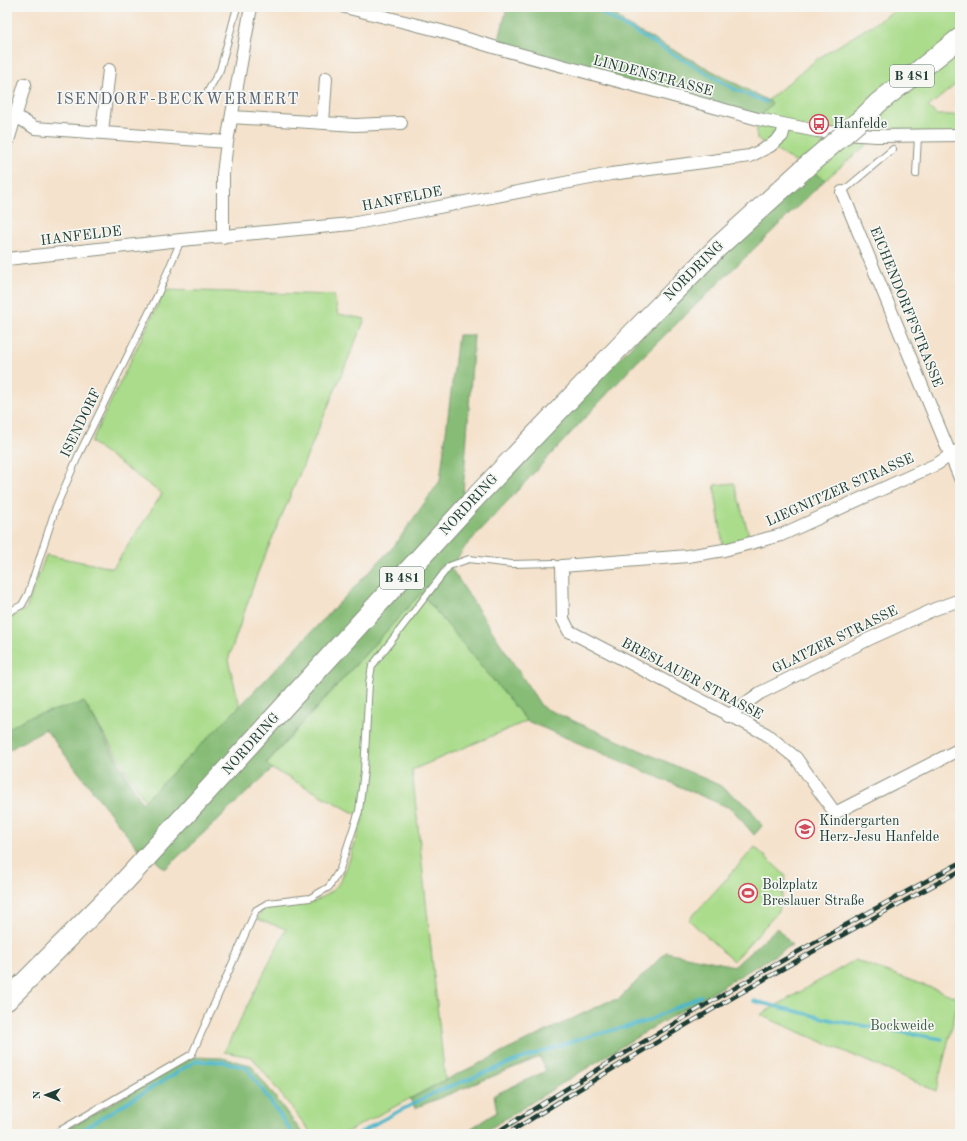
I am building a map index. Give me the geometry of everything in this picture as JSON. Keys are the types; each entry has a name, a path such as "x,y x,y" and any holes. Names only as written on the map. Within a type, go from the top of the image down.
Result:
{"main road":[{"name":"NORDRING","path":"7,1000 124,882 471,502 625,341 719,246 878,103 960,38"}],"street":[{"path":"223,237 223,174 227,142 251,7"},
{"name":"LINDENSTRASSE","path":"344,7 440,31 659,93 758,119 827,132 877,136 960,135"},
{"path":"102,132 109,70"},
{"path":"323,123 326,78"},
{"path":"7,144 25,84"},
{"path":"16,116 35,128 227,142"},
{"path":"232,117 356,125 401,123"},
{"name":"HANFELDE","path":"7,259 182,240 352,224 611,174 750,156 770,146 782,136 785,124"},
{"name":"EICHENDORFFSTRASSE","path":"842,192 955,452 960,478"},
{"name":"LIEGNITZER STRASSE","path":"562,566 688,556 724,550 781,535 937,464 955,452"},
{"name":"BRESLAUER STRASSE","path":"562,566 563,619 569,631 728,716 766,734 796,758 835,813 960,749"},
{"name":"GLATZER STRASSE","path":"728,716 760,693 869,639 935,609 960,600"}],"lane":[{"path":"208,91 220,70 237,7"},
{"path":"916,174 918,136"},
{"path":"842,192 893,149"},
{"name":"ISENDORF","path":"7,614 22,605 28,594 56,507 79,454 158,294 182,240"},
{"path":"54,1134 192,1054 256,910 268,903 310,898 329,887 340,869 359,811 364,771 369,683 372,666 449,566 469,559 512,564 554,563 562,566"}],"green space":[{"path":"507,7 609,7 625,24 772,103 758,119 497,48"},
{"path":"901,7 960,7 960,81 928,107 937,115 960,115 960,135 877,136 825,180 757,139 756,133 759,119 772,103 768,100 817,59"},
{"path":"812,172 825,180 635,364 465,547 451,568 542,707 719,785 749,807 762,826 754,835 732,809 527,721 421,593 266,763 272,769 165,869 138,849 45,729 7,751 7,729 29,717 84,702 142,803 240,706 394,546 440,481 458,335 474,335 463,493 477,506 696,279"},
{"path":"165,290 334,295 338,314 365,319 258,572 228,660 240,706 145,801 84,702 7,729 7,620 26,609 46,555 113,568 162,494 91,442"},
{"path":"734,483 750,539 723,546 714,485"},
{"path":"421,593 527,721 412,770 445,1080 343,1134 312,1134 252,1057 224,1052 286,929 257,919 261,912 274,905 313,902 334,889 343,875 364,815 354,813 272,769 266,764"},
{"name":"Bolzplatz Breslauer Straße","path":"755,847 786,876 779,911 733,961 689,920"},
{"path":"777,928 792,945 632,1040 481,1134 462,1134 497,1112 494,1095 546,1071 540,1057 415,1108 410,1099 445,1080 607,1002 619,999 666,952 735,966"},
{"name":"Bockweide","path":"855,960 959,998 936,1091 760,1015"},
{"path":"192,1057 222,1058 251,1065 303,1134 59,1134"}],"waterway":[{"path":"597,7 605,15 736,90 766,102"},
{"path":"358,1134 436,1092 515,1061 582,1038 645,1022 701,996"},
{"path":"754,1001 836,1021 942,1039"},
{"path":"75,1134 196,1061 224,1062 247,1068 293,1134"}],"railway":[{"path":"494,1134 724,994 841,927 960,863"},
{"path":"507,1134 731,998 960,871"}],"place":[{"name":"Hanfelde","path":"819,124"},
{"name":"Kindergarten Herz-Jesu Hanfelde","path":"805,829"},
{"name":"Bolzplatz Breslauer Straße","path":"748,893"}],"district":[{"name":"ISENDORF-BECKWERMERT","path":"178,100"}]}
